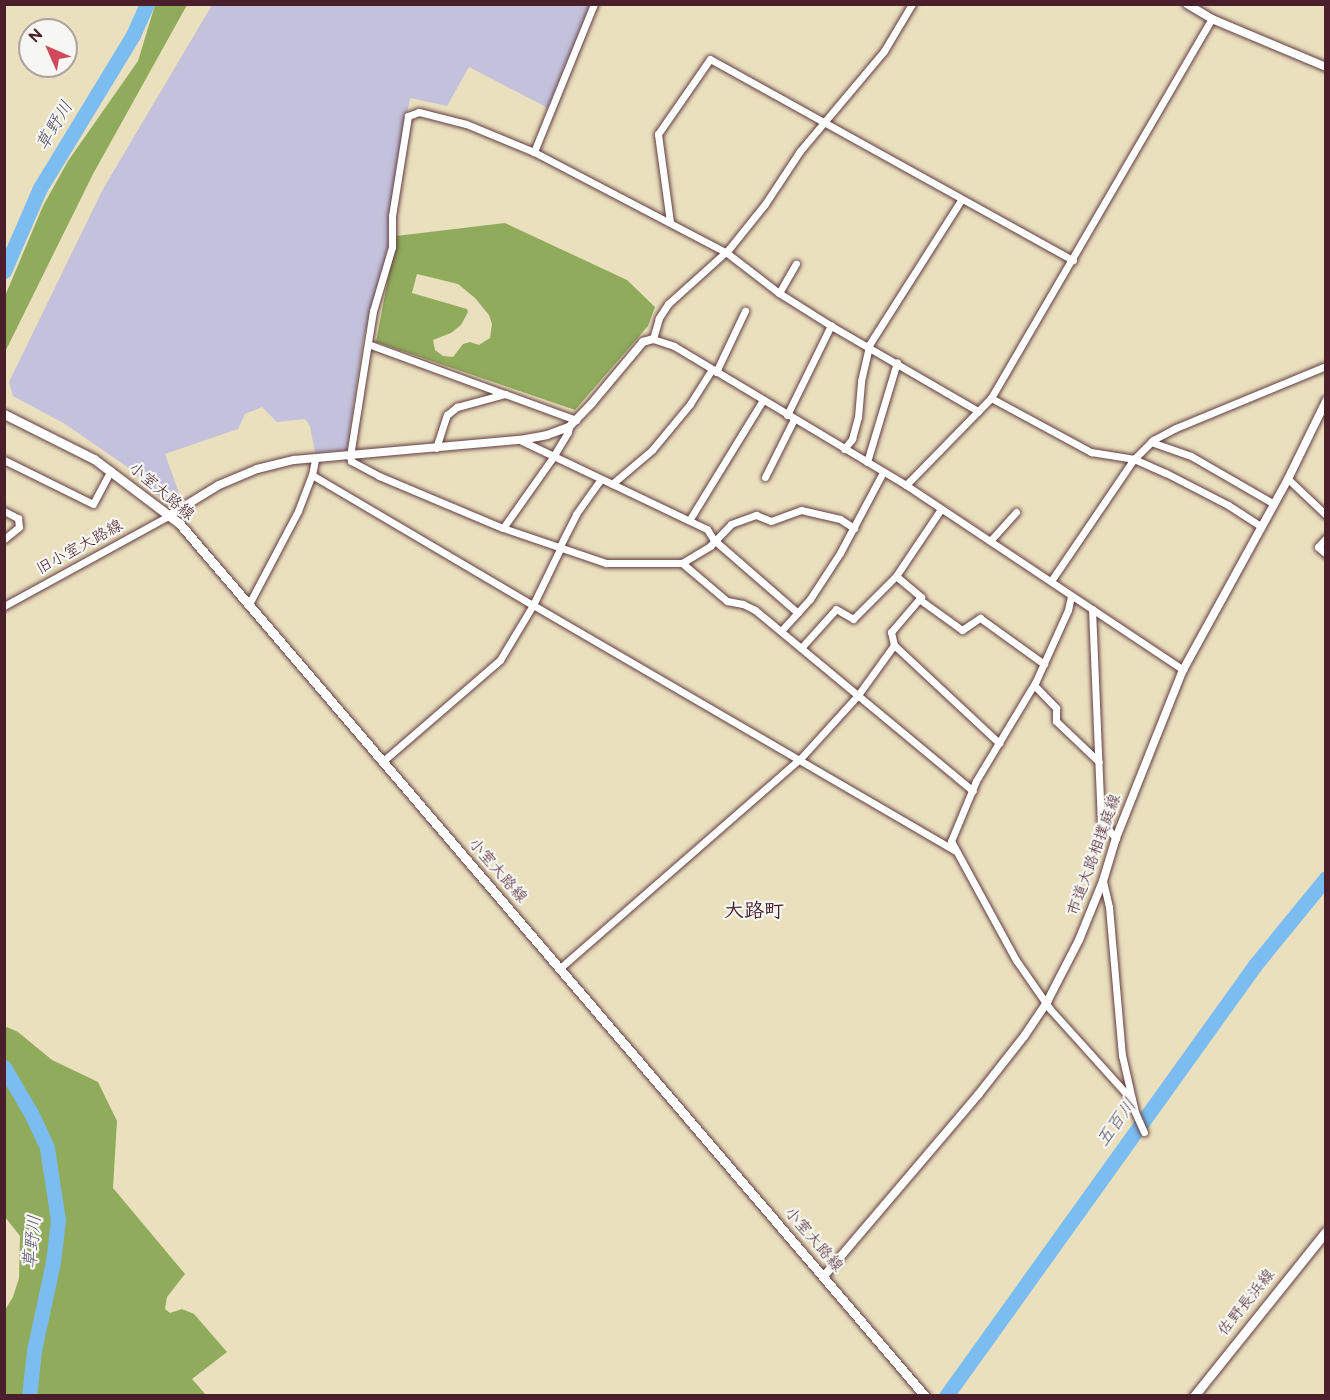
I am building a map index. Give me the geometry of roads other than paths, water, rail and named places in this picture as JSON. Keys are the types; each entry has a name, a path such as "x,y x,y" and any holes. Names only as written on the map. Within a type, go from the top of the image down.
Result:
{"main road":[{"name":"小室大路線","path":"4,414 57,439 111,470 170,514 925,1395"},
{"name":"佐野長浜線","path":"1194,1395 1326,1231"}],"street":[{"path":"534,152 594,4"},
{"path":"653,339 659,318 668,304 727,253 765,204 800,151 826,123 884,51 912,4"},
{"path":"1187,4 1212,19 1326,67"},
{"path":"906,485 991,398 1212,19"},
{"path":"670,222 657,134 710,59 1073,260"},
{"path":"854,528 840,519 801,510 771,521 756,515 731,524 710,546 682,564 606,562 503,528 379,476 351,461 373,311 392,247 392,216 408,116 418,112 466,124 534,152 670,222 727,253 779,292 831,325 978,411"},
{"path":"844,448 852,439 858,417 861,381 868,345 961,200"},
{"path":"779,292 796,264"},
{"path":"612,484 652,450 690,404 714,370 745,311"},
{"path":"765,477 831,325"},
{"path":"170,514 219,484 257,469 294,460 520,440 568,427 643,342 653,339 674,346 906,485 1183,670"},
{"path":"368,344 576,420"},
{"path":"867,462 897,362"},
{"path":"1051,581 1134,459 1151,442 1176,428 1326,366"},
{"path":"436,448 447,415 457,407 505,394"},
{"path":"991,398 1091,452 1134,459 1228,505 1262,527"},
{"path":"690,519 763,400"},
{"name":"市道大路相撲庭線","path":"824,1276 978,1095 1025,1035 1047,1002 1079,940 1103,881 1116,838 1183,670 1288,480 1326,401"},
{"path":"503,528 553,457 568,432 568,427"},
{"path":"520,440 707,529 714,540 798,613"},
{"path":"1151,442 1191,456 1274,504"},
{"path":"249,604 298,512 312,475 315,459"},
{"path":"4,460 93,504 111,470"},
{"path":"781,631 798,613 840,553 883,472"},
{"path":"312,475 955,851"},
{"path":"383,761 500,660 533,605 576,514 600,479"},
{"path":"1288,480 1326,515"},
{"path":"801,648 836,609 853,619 896,576 941,509"},
{"path":"4,511 18,518 19,527 4,538"},
{"path":"990,541 1016,512"},
{"name":"旧小室大路線","path":"4,606 170,514"},
{"path":"1326,538 1318,548 1326,554"},
{"path":"682,564 726,601 743,604 755,610 973,791"},
{"path":"896,576 921,597 891,632 894,645 999,743"},
{"path":"1071,596 1068,610 1034,685 976,780 951,841 1016,960 1050,1009 1132,1101"},
{"path":"919,599 962,630 980,618 1044,664"},
{"path":"1092,609 1101,821 1116,838"},
{"path":"560,968 800,759 858,695 894,645"},
{"path":"1034,685 1056,708 1056,721 1099,762"},
{"path":"1103,881 1109,907 1122,1055 1132,1101 1144,1132"}],"waterway":[{"name":"草野川","path":"4,271 40,188 133,35 147,4"},
{"name":"五百川","path":"946,1396 1255,965 1326,878"},
{"name":"草野川","path":"4,1067 31,1113 47,1148 58,1220 53,1262 34,1351 29,1396"}],"district":[{"name":"大路町","path":"754,911"}]}
